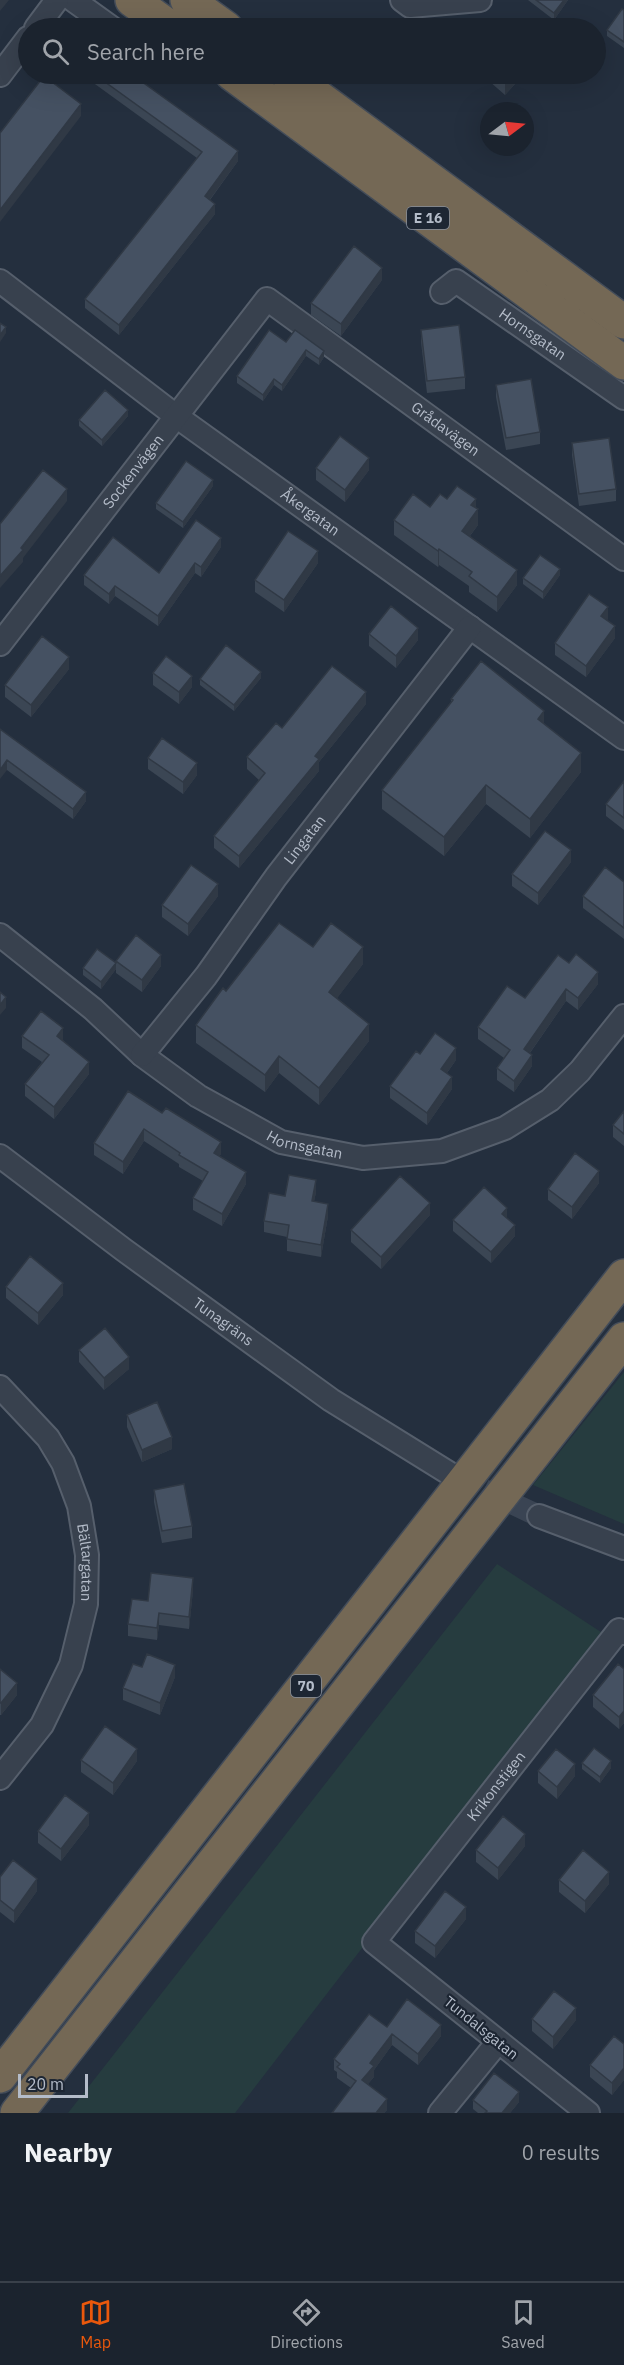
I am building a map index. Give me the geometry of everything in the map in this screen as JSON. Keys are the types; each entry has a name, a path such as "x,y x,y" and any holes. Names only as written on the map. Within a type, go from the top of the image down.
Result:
{"highway":[{"path":"132,0 157,18"},
{"path":"187,0 212,18"},
{"name":"E 16","path":"246,84 624,363"},
{"name":"E 16","path":"301,84 624,322"},
{"name":"70","path":"0,2076 624,1276"},
{"name":"70","path":"17,2113 624,1339"}],"street":[{"path":"44,18 57,0"},
{"path":"73,0 98,18"},
{"path":"402,0 410,6 480,0"},
{"path":"0,75 18,51"},
{"name":"Åkergatan","path":"0,281 176,416 624,738"},
{"name":"Hornsgatan","path":"442,292 456,281 624,398"},
{"name":"Sockenvägen","path":"0,645 267,299"},
{"name":"Grådavägen","path":"267,299 624,559"},
{"name":"Lingatan","path":"142,1055 206,976 276,877 470,627"},
{"name":"Hornsgatan","path":"0,935 93,1009 142,1055 198,1096 281,1142 363,1158 442,1151 506,1128 550,1100 580,1071 624,1016"},
{"name":"Tunagräns","path":"0,1156 124,1250 331,1400 452,1475"},
{"name":"Bältargatan","path":"0,1387 48,1438 63,1463 79,1506 87,1555 86,1604 71,1665 42,1725 0,1778"},
{"path":"539,1516 624,1548"},
{"name":"Krikonstigen","path":"374,1942 622,1632"},
{"name":"Tundalsgatan","path":"374,1942 588,2113"},
{"path":"440,2113 498,2042"}],"green space":[{"path":"624,1372 624,1524 533,1485"},
{"path":"497,1564 604,1634 235,2113 68,2113"}],"building":[{"path":"536,0 564,0 554,13"},
{"path":"622,9 624,10 624,42 607,30"},
{"path":"38,84 55,84 81,104 0,210 0,133"},
{"path":"108,84 145,84 238,151 205,196 215,204 119,325 85,299 202,152"},
{"path":"354,246 382,268 341,324 311,303"},
{"path":"0,323 6,327 0,335"},
{"path":"459,325 465,377 427,381 421,330"},
{"path":"269,330 286,342 295,330 324,351 319,359 306,350 282,385 274,379 263,395 237,376"},
{"path":"531,379 540,432 506,438 496,385"},
{"path":"105,390 128,410 102,440 79,420"},
{"path":"340,436 369,458 345,490 316,468"},
{"path":"609,438 616,489 579,494 572,443"},
{"path":"186,461 213,480 183,522 156,503"},
{"path":"43,470 67,489 21,548 23,550 0,576 0,524"},
{"path":"457,486 476,499 471,505 478,509 462,531 517,570 497,597 469,576 472,572 394,520 413,494 430,507 440,494 447,499"},
{"path":"196,520 221,538 201,567 195,563 158,616 115,586 109,594 84,575 113,537 159,573"},
{"path":"288,531 318,551 284,600 255,580"},
{"path":"540,555 560,569 543,592 523,578"},
{"path":"589,594 608,607 601,616 615,626 586,666 555,643"},
{"path":"391,606 418,628 396,656 369,634"},
{"path":"42,636 69,657 31,705 5,685"},
{"path":"226,645 261,672 234,705 200,679"},
{"path":"166,656 192,676 179,692 153,673"},
{"path":"481,661 544,711 538,719 581,753 530,819 486,785 444,837 382,790"},
{"path":"332,666 366,692 315,756 319,759 239,856 214,836 265,773 247,757 276,723 282,728"},
{"path":"0,729 86,792 73,809 7,760 0,770"},
{"path":"162,738 197,763 183,782 148,758"},
{"path":"624,781 624,818 606,804"},
{"path":"545,831 571,850 538,893 512,874"},
{"path":"191,865 218,884 188,924 162,905"},
{"path":"605,867 624,882 624,928 583,896"},
{"path":"279,923 313,947 331,923 363,947 329,992 369,1024 319,1088 279,1056 265,1075 196,1025 223,988 226,991"},
{"path":"136,935 161,955 142,980 116,961"},
{"path":"97,949 116,963 101,982 83,968"},
{"path":"576,954 598,972 578,998 566,989 524,1049 532,1055 514,1081 497,1068 510,1050 478,1027 507,986 525,998 558,955 569,963"},
{"path":"0,992 6,997 0,1005"},
{"path":"41,1011 63,1028 57,1036 89,1062 54,1107 25,1084 49,1055 22,1036"},
{"path":"435,1033 456,1048 441,1069 452,1077 427,1113 390,1086 416,1051 420,1054"},
{"path":"128,1091 162,1113 166,1108 221,1142 214,1153 246,1172 222,1214 193,1198 208,1172 179,1155 180,1153 144,1129 123,1162 94,1143"},
{"path":"624,1111 624,1134 613,1125"},
{"path":"575,1153 599,1171 572,1207 548,1189"},
{"path":"289,1175 316,1180 312,1201 328,1204 321,1245 287,1239 289,1225 264,1221 269,1193 285,1196"},
{"path":"400,1176 430,1203 381,1257 351,1230"},
{"path":"484,1187 507,1208 502,1214 515,1225 491,1252 453,1220"},
{"path":"30,1256 63,1283 38,1313 6,1287"},
{"path":"105,1328 129,1357 104,1378 79,1350"},
{"path":"157,1402 172,1437 142,1450 127,1415"},
{"path":"184,1484 192,1526 162,1531 154,1490"},
{"path":"151,1573 193,1578 189,1617 159,1613 157,1628 128,1624 132,1599 148,1601"},
{"path":"147,1654 175,1665 160,1703 123,1688 133,1664 142,1667"},
{"path":"618,1664 624,1669 624,1711 619,1717 593,1695"},
{"path":"0,1669 17,1683 1,1703 0,1703"},
{"path":"105,1726 137,1749 113,1783 81,1760"},
{"path":"594,1748 611,1761 600,1777 582,1763"},
{"path":"556,1749 575,1764 557,1787 538,1771"},
{"path":"65,1795 89,1813 61,1849 38,1831"},
{"path":"503,1816 525,1834 498,1868 476,1850"},
{"path":"583,1850 609,1872 585,1901 559,1880"},
{"path":"13,1860 37,1879 14,1911 0,1900 0,1877"},
{"path":"445,1891 466,1907 435,1946 415,1931"},
{"path":"554,1991 576,2008 553,2037 532,2019"},
{"path":"407,1999 441,2025 418,2054 392,2034 370,2063 374,2066 362,2080 387,2099 376,2113 332,2113 356,2081 337,2067 340,2064 334,2059 369,2014 387,2027"},
{"path":"614,2036 624,2044 624,2068 612,2083 590,2065"},
{"path":"494,2073 519,2092 502,2113 485,2113 487,2111 473,2100"}],"tunnel":[{"path":"454,1476 539,1516"}]}
